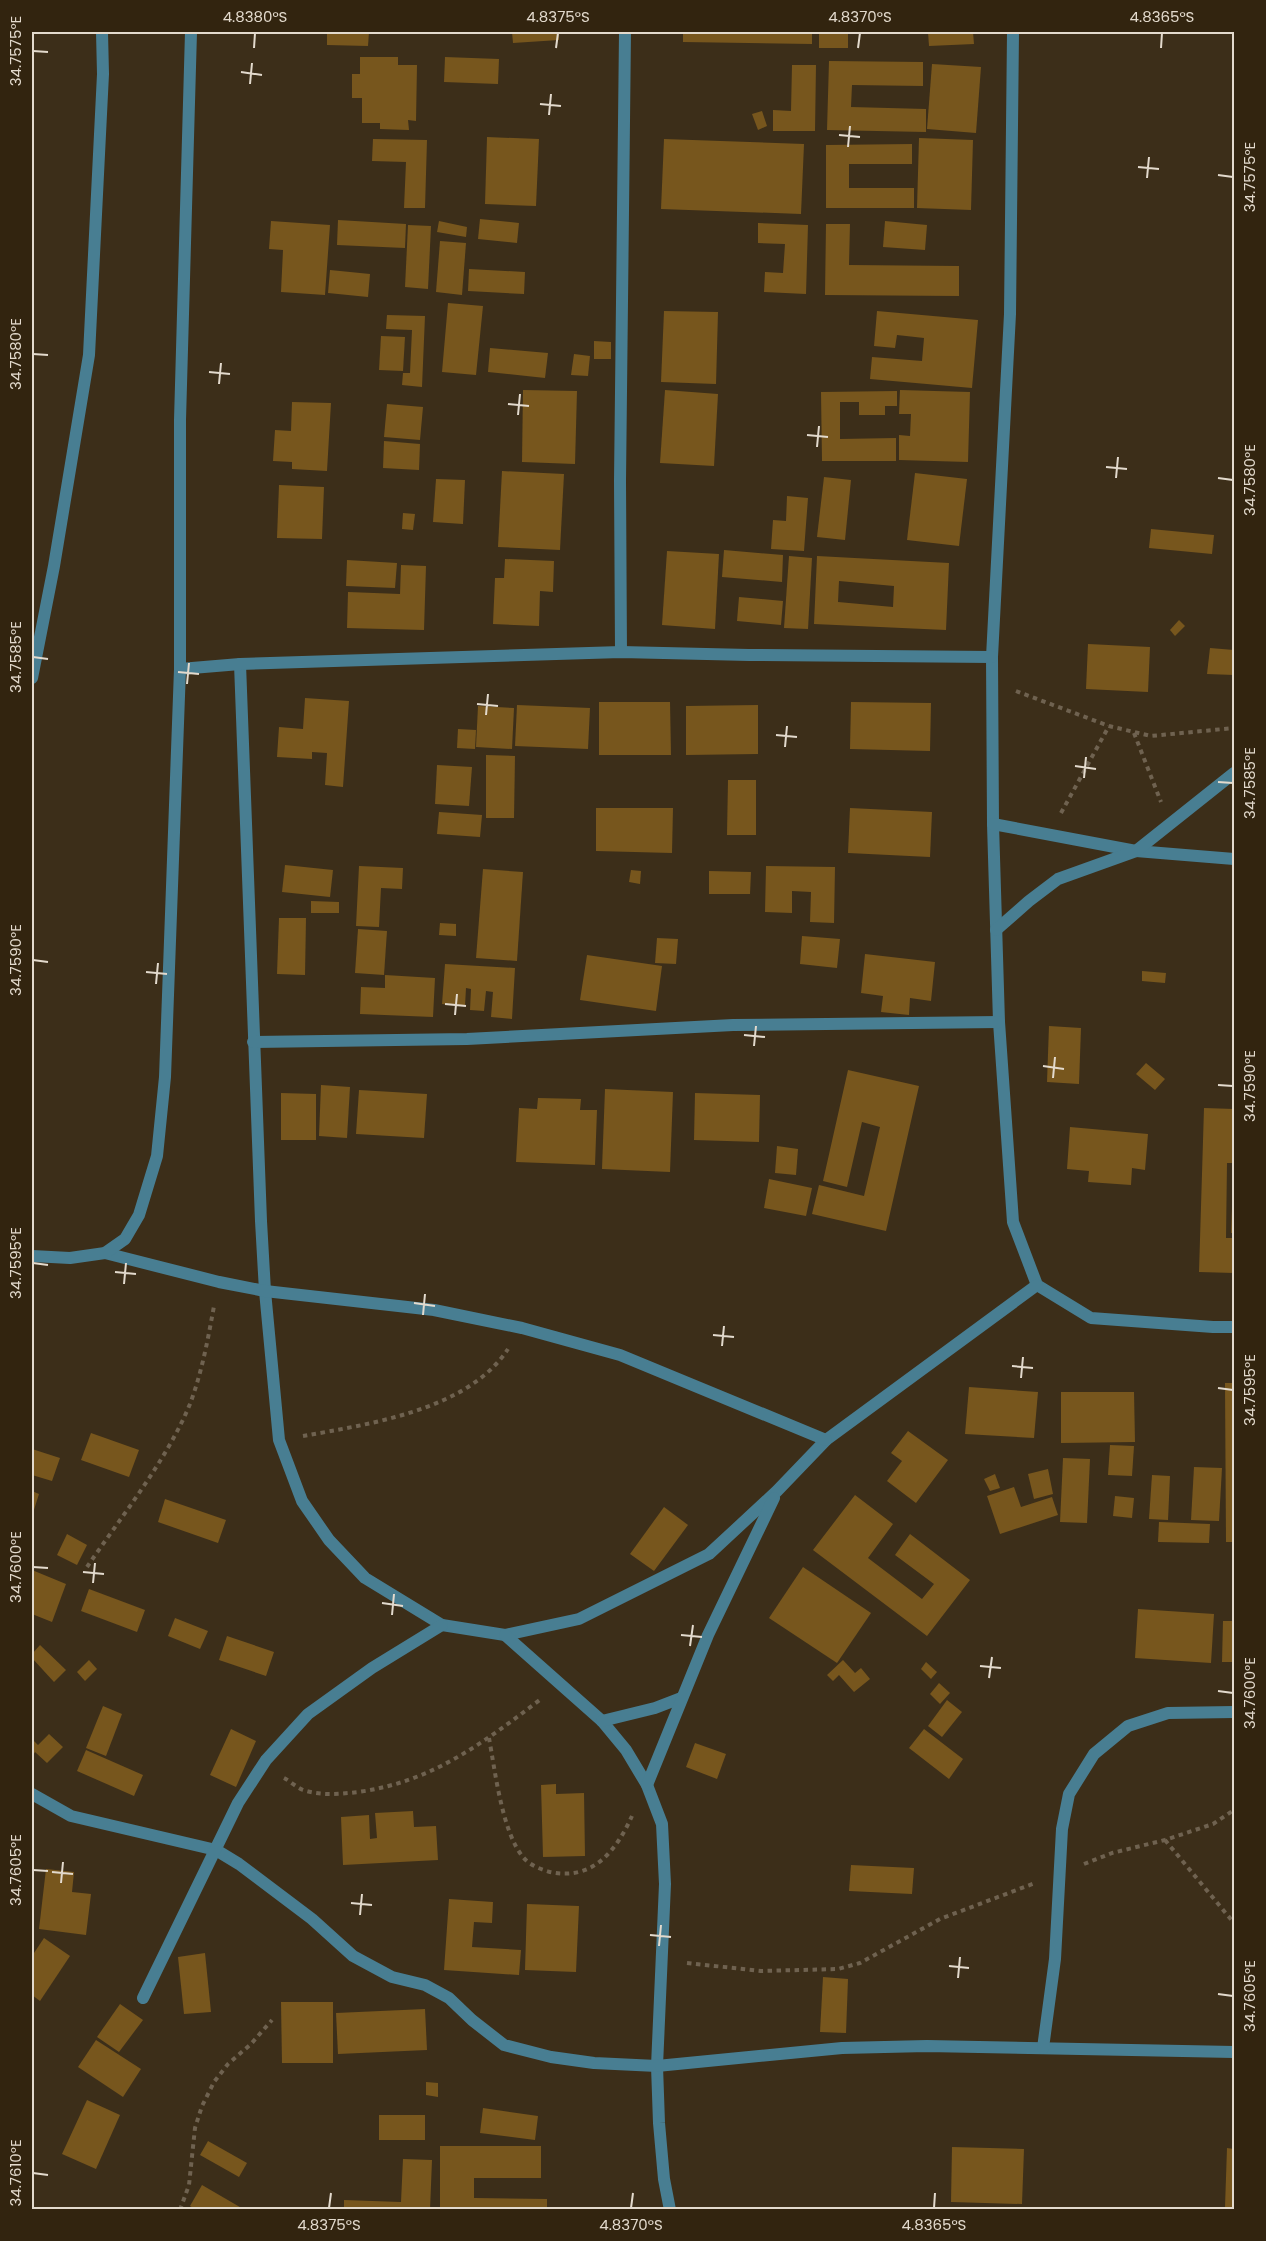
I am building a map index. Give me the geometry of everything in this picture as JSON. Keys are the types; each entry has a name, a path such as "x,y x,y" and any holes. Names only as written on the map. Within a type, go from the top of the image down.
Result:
{"street":[{"path":"32,678 54,566 89,355 102,85 102,32"},
{"path":"105,1253 125,1239 139,1215 157,1156 165,1077 180,669 180,420 191,32"},
{"path":"621,652 620,481 625,32"},
{"path":"1013,32 1010,314 992,657 993,824 999,1022 1013,1222 1037,1285 1091,1318 1234,1327"},
{"path":"180,669 240,664 621,652 992,657"},
{"path":"240,664 265,1291 279,1440 302,1502 329,1540 365,1578 442,1625 506,1635 579,1618 709,1554 777,1491 826,1440 1037,1285"},
{"path":"996,930 1058,879 1136,851 1234,773"},
{"path":"993,824 1136,851 1234,859"},
{"path":"254,1042 467,1039 734,1025 999,1022"},
{"path":"32,1256 70,1258 105,1253 219,1282 265,1291 434,1310 522,1328 620,1355 826,1440"},
{"path":"647,1785 713,1624 777,1491"},
{"path":"143,1998 238,1803 266,1760 308,1714 372,1668 442,1625"},
{"path":"506,1635 602,1721 626,1750 647,1785 662,1824 665,1884 657,2066 658,2123 670,2210"},
{"path":"602,1721 655,1708 681,1698"},
{"path":"1043,2048 1055,1959 1062,1829 1069,1794 1094,1754 1128,1726 1168,1713 1234,1713"},
{"path":"32,1794 71,1816 216,1850 239,1864 312,1919 353,1956 392,1977 425,1985 449,1998 504,2045 551,2057 594,2063 657,2066 842,2048 927,2046 1234,2052"}],"path":[{"path":"992,683 1134,733 1151,736 1234,728"},
{"path":"1048,834 1090,764 1109,726"},
{"path":"1134,733 1168,825"},
{"path":"87,1567 165,1450 189,1405 203,1363 219,1282"},
{"path":"279,1440 378,1422 419,1411 466,1388 500,1361 522,1328"},
{"path":"266,1760 283,1777 302,1790 336,1795 371,1790 413,1779 457,1759 489,1738 560,1684"},
{"path":"489,1738 510,1831 523,1857 539,1869 564,1875 590,1870 607,1856 626,1829 647,1785"},
{"path":"663,1959 761,1971 838,1969 860,1963 940,1919 1112,1853 1165,1840 1214,1824 1234,1810"},
{"path":"1165,1840 1234,1923"},
{"path":"180,2210 189,2185 195,2128 202,2106 228,2064 251,2044 272,2020"}],"building":[{"path":"327,32 369,32 368,46 327,45"},
{"path":"512,32 559,32 559,40 513,43"},
{"path":"683,32 812,32 812,44 683,42"},
{"path":"819,32 848,32 848,48 819,48"},
{"path":"928,32 973,32 974,44 929,46"},
{"path":"360,57 398,57 398,65 417,65 416,121 408,120 409,130 380,129 380,123 362,123 362,98 352,98 352,74 360,74"},
{"path":"445,57 499,59 498,84 444,82"},
{"path":"829,61 923,62 923,86 852,85 851,107 926,109 926,132 827,130"},
{"path":"932,64 981,67 976,133 927,129"},
{"path":"792,65 816,65 815,131 773,131 773,110 791,111"},
{"path":"762,111 767,126 758,130 752,114"},
{"path":"487,137 539,139 536,206 485,204"},
{"path":"919,138 973,140 971,210 917,208"},
{"path":"373,139 427,140 425,208 404,208 406,162 372,161"},
{"path":"664,139 804,144 801,214 661,209"},
{"path":"912,144 912,164 849,164 849,188 914,188 914,208 826,208 826,145"},
{"path":"480,219 519,223 517,243 478,239"},
{"path":"338,220 406,224 405,248 337,245"},
{"path":"271,221 330,225 325,295 281,292 283,250 269,249"},
{"path":"439,221 467,227 466,237 437,232"},
{"path":"885,221 927,225 925,250 883,247"},
{"path":"758,223 808,225 806,294 764,292 765,272 783,273 785,244 758,243"},
{"path":"826,224 850,224 849,265 959,266 959,296 825,295"},
{"path":"408,225 431,226 428,289 405,287"},
{"path":"440,241 466,243 462,295 436,292"},
{"path":"469,269 525,272 524,294 468,291"},
{"path":"330,270 370,274 368,297 328,293"},
{"path":"448,303 483,306 476,375 442,372"},
{"path":"664,311 718,312 716,384 661,382"},
{"path":"877,311 978,320 972,388 870,379 872,357 922,361 924,338 897,335 895,348 874,346"},
{"path":"387,315 425,316 422,387 402,385 403,373 410,373 412,330 386,329"},
{"path":"381,336 405,337 403,371 379,370"},
{"path":"594,341 611,342 611,359 594,359"},
{"path":"490,348 548,353 545,378 488,372"},
{"path":"574,354 590,356 588,376 571,375"},
{"path":"523,390 577,391 575,464 522,462"},
{"path":"665,390 718,394 714,466 660,463"},
{"path":"900,390 970,392 968,462 899,460 899,435 910,436 911,414 899,414"},
{"path":"897,391 897,406 885,406 885,415 859,415 859,402 840,402 840,439 896,438 896,461 822,461 821,392"},
{"path":"292,402 331,403 327,471 292,469 292,462 273,461 275,430 291,431"},
{"path":"387,404 423,407 420,440 384,437"},
{"path":"384,441 420,444 419,470 383,468"},
{"path":"502,471 564,474 560,550 498,547"},
{"path":"915,473 967,479 959,546 907,540"},
{"path":"824,477 851,480 845,540 817,537"},
{"path":"436,479 465,480 463,524 433,522"},
{"path":"279,485 324,487 322,539 277,538"},
{"path":"787,496 808,498 804,551 771,549 773,520 786,521"},
{"path":"403,513 415,514 413,530 402,529"},
{"path":"1151,529 1214,535 1212,554 1149,548"},
{"path":"724,550 783,555 782,582 722,577"},
{"path":"667,551 719,554 715,629 662,625"},
{"path":"789,556 812,558 808,629 784,628"},
{"path":"817,556 949,563 946,630 814,624","holes":["839,581 894,586 893,607 838,602"]},
{"path":"505,559 554,561 553,592 540,591 539,626 493,624 495,578 504,578"},
{"path":"347,560 397,563 395,588 346,586"},
{"path":"401,565 426,566 424,630 347,628 348,592 400,594"},
{"path":"739,597 783,601 781,625 737,621"},
{"path":"1179,620 1185,626 1175,636 1170,630"},
{"path":"1088,644 1150,647 1148,692 1086,689"},
{"path":"1210,648 1234,650 1234,675 1207,674"},
{"path":"305,698 349,701 343,787 325,785 327,753 312,752 312,759 277,757 279,727 303,729"},
{"path":"599,702 670,702 671,755 599,755"},
{"path":"851,702 931,703 930,751 850,749"},
{"path":"517,705 590,708 588,749 515,746"},
{"path":"758,705 758,754 686,755 686,706"},
{"path":"478,706 514,708 512,749 476,747"},
{"path":"458,729 476,730 475,749 457,748"},
{"path":"486,755 515,756 514,818 486,818"},
{"path":"437,765 472,767 469,806 435,804"},
{"path":"728,780 756,780 756,835 727,835"},
{"path":"596,808 673,808 672,853 596,851"},
{"path":"850,808 932,812 930,857 848,853"},
{"path":"439,812 482,815 480,837 437,834"},
{"path":"285,865 333,870 330,897 282,892"},
{"path":"359,866 403,868 402,889 381,888 379,927 356,926"},
{"path":"766,866 835,867 834,923 810,922 811,892 792,891 792,913 765,912"},
{"path":"483,869 523,872 517,961 476,958"},
{"path":"631,870 641,871 640,884 629,882"},
{"path":"709,871 751,872 750,894 709,894"},
{"path":"311,901 339,902 339,913 311,913"},
{"path":"279,918 306,918 305,975 277,974"},
{"path":"440,923 456,924 456,936 439,935"},
{"path":"358,929 387,931 384,975 355,973"},
{"path":"802,936 840,939 837,968 800,964"},
{"path":"657,938 678,939 676,964 655,963"},
{"path":"865,954 935,962 931,1001 910,998 909,1015 881,1012 883,996 861,993"},
{"path":"587,955 662,966 656,1011 580,1000"},
{"path":"445,964 515,968 512,1019 491,1017 493,992 486,991 484,1011 470,1010 471,989 466,988 465,1006 442,1004"},
{"path":"1142,971 1166,973 1165,983 1142,981"},
{"path":"385,975 435,978 433,1017 360,1014 361,987 385,988"},
{"path":"1049,1026 1081,1028 1079,1084 1047,1082"},
{"path":"1146,1063 1165,1079 1155,1090 1136,1074"},
{"path":"848,1070 919,1086 886,1231 812,1214 819,1185 864,1196 880,1127 862,1122 847,1187 823,1181"},
{"path":"321,1085 350,1087 347,1138 319,1136"},
{"path":"605,1089 673,1092 670,1172 602,1169"},
{"path":"359,1090 427,1094 424,1138 356,1134"},
{"path":"281,1093 316,1094 316,1140 281,1140"},
{"path":"695,1093 760,1095 759,1142 694,1140"},
{"path":"538,1098 581,1099 580,1110 597,1110 595,1165 516,1162 519,1108 537,1109"},
{"path":"1204,1108 1234,1109 1234,1163 1227,1163 1226,1238 1233,1238 1234,1273 1199,1272"},
{"path":"1070,1127 1148,1134 1145,1170 1132,1168 1131,1185 1088,1182 1089,1171 1067,1169"},
{"path":"777,1146 798,1149 796,1175 775,1173"},
{"path":"769,1179 812,1188 806,1216 764,1208"},
{"path":"1233,1181 1234,1233 1231,1233"},
{"path":"1225,1383 1234,1383 1234,1542 1226,1542"},
{"path":"969,1387 1038,1392 1034,1438 965,1434"},
{"path":"1061,1392 1134,1392 1135,1442 1061,1443"},
{"path":"908,1431 948,1460 916,1503 887,1481 902,1461 891,1453"},
{"path":"91,1433 139,1450 129,1477 81,1460"},
{"path":"1110,1445 1134,1446 1132,1476 1108,1475"},
{"path":"32,1449 60,1458 52,1481 32,1475"},
{"path":"1063,1458 1090,1459 1087,1523 1060,1522"},
{"path":"1194,1467 1222,1468 1219,1521 1191,1520"},
{"path":"1048,1469 1053,1494 1034,1499 1028,1474"},
{"path":"995,1474 1000,1488 990,1491 984,1479"},
{"path":"1152,1475 1170,1476 1168,1520 1149,1519"},
{"path":"1014,1487 1021,1507 1052,1497 1058,1515 1000,1534 987,1496"},
{"path":"32,1491 39,1494 32,1516"},
{"path":"855,1495 893,1524 868,1558 922,1599 934,1584 895,1555 910,1534 970,1580 927,1636 813,1550"},
{"path":"1115,1496 1134,1498 1132,1518 1113,1516"},
{"path":"165,1499 226,1520 218,1543 158,1522"},
{"path":"664,1507 688,1525 654,1571 630,1554"},
{"path":"1159,1522 1210,1524 1209,1543 1158,1542"},
{"path":"67,1534 87,1545 77,1565 57,1555"},
{"path":"803,1567 871,1613 837,1663 769,1618"},
{"path":"32,1570 66,1584 52,1622 32,1614"},
{"path":"89,1589 145,1610 137,1632 81,1611"},
{"path":"1138,1609 1214,1614 1211,1663 1135,1658"},
{"path":"175,1618 208,1631 200,1649 168,1636"},
{"path":"1223,1621 1234,1621 1234,1662 1222,1662"},
{"path":"227,1636 274,1652 266,1676 219,1660"},
{"path":"40,1645 66,1670 54,1682 32,1658 32,1654"},
{"path":"89,1660 97,1669 85,1681 77,1672"},
{"path":"843,1660 855,1673 861,1668 870,1679 854,1692 839,1675 833,1681 827,1675"},
{"path":"926,1662 937,1672 931,1679 921,1669"},
{"path":"939,1683 950,1693 940,1704 930,1694"},
{"path":"947,1700 962,1712 942,1737 928,1726"},
{"path":"103,1706 122,1714 106,1756 86,1748"},
{"path":"231,1729 256,1741 236,1787 210,1775"},
{"path":"924,1729 963,1759 949,1779 909,1748"},
{"path":"49,1734 63,1747 47,1763 35,1752 32,1757 32,1739 38,1745"},
{"path":"695,1743 726,1754 717,1779 686,1767"},
{"path":"86,1750 143,1775 134,1796 77,1771"},
{"path":"556,1784 556,1794 584,1793 585,1856 543,1857 541,1785"},
{"path":"413,1811 414,1827 436,1826 438,1860 343,1865 341,1817 369,1815 370,1839 377,1838 375,1813"},
{"path":"851,1865 914,1868 912,1894 849,1891"},
{"path":"46,1869 74,1872 72,1892 91,1894 86,1935 39,1929"},
{"path":"449,1899 493,1902 492,1923 474,1922 472,1947 521,1950 519,1975 444,1970"},
{"path":"527,1904 579,1906 576,1972 525,1970"},
{"path":"44,1938 70,1956 40,2001 32,1995 32,1956"},
{"path":"205,1953 211,2012 184,2014 178,1957"},
{"path":"823,1977 848,1979 846,2033 820,2032"},
{"path":"281,2002 333,2002 333,2063 282,2063"},
{"path":"120,2004 143,2020 119,2052 97,2037"},
{"path":"425,2009 427,2050 338,2054 336,2013"},
{"path":"96,2040 141,2069 123,2097 78,2067"},
{"path":"426,2082 438,2083 438,2097 426,2095"},
{"path":"87,2100 120,2115 96,2169 62,2154"},
{"path":"483,2108 538,2116 535,2140 480,2133"},
{"path":"379,2115 425,2115 425,2140 379,2140"},
{"path":"208,2141 247,2163 239,2177 200,2155"},
{"path":"440,2146 541,2146 541,2178 474,2178 474,2198 547,2199 547,2210 440,2210"},
{"path":"952,2147 1024,2149 1022,2204 951,2202"},
{"path":"1227,2148 1234,2149 1234,2207 1225,2207"},
{"path":"403,2159 432,2160 430,2210 344,2210 344,2200 401,2202"},
{"path":"202,2185 245,2210 196,2210 190,2206"}]}
